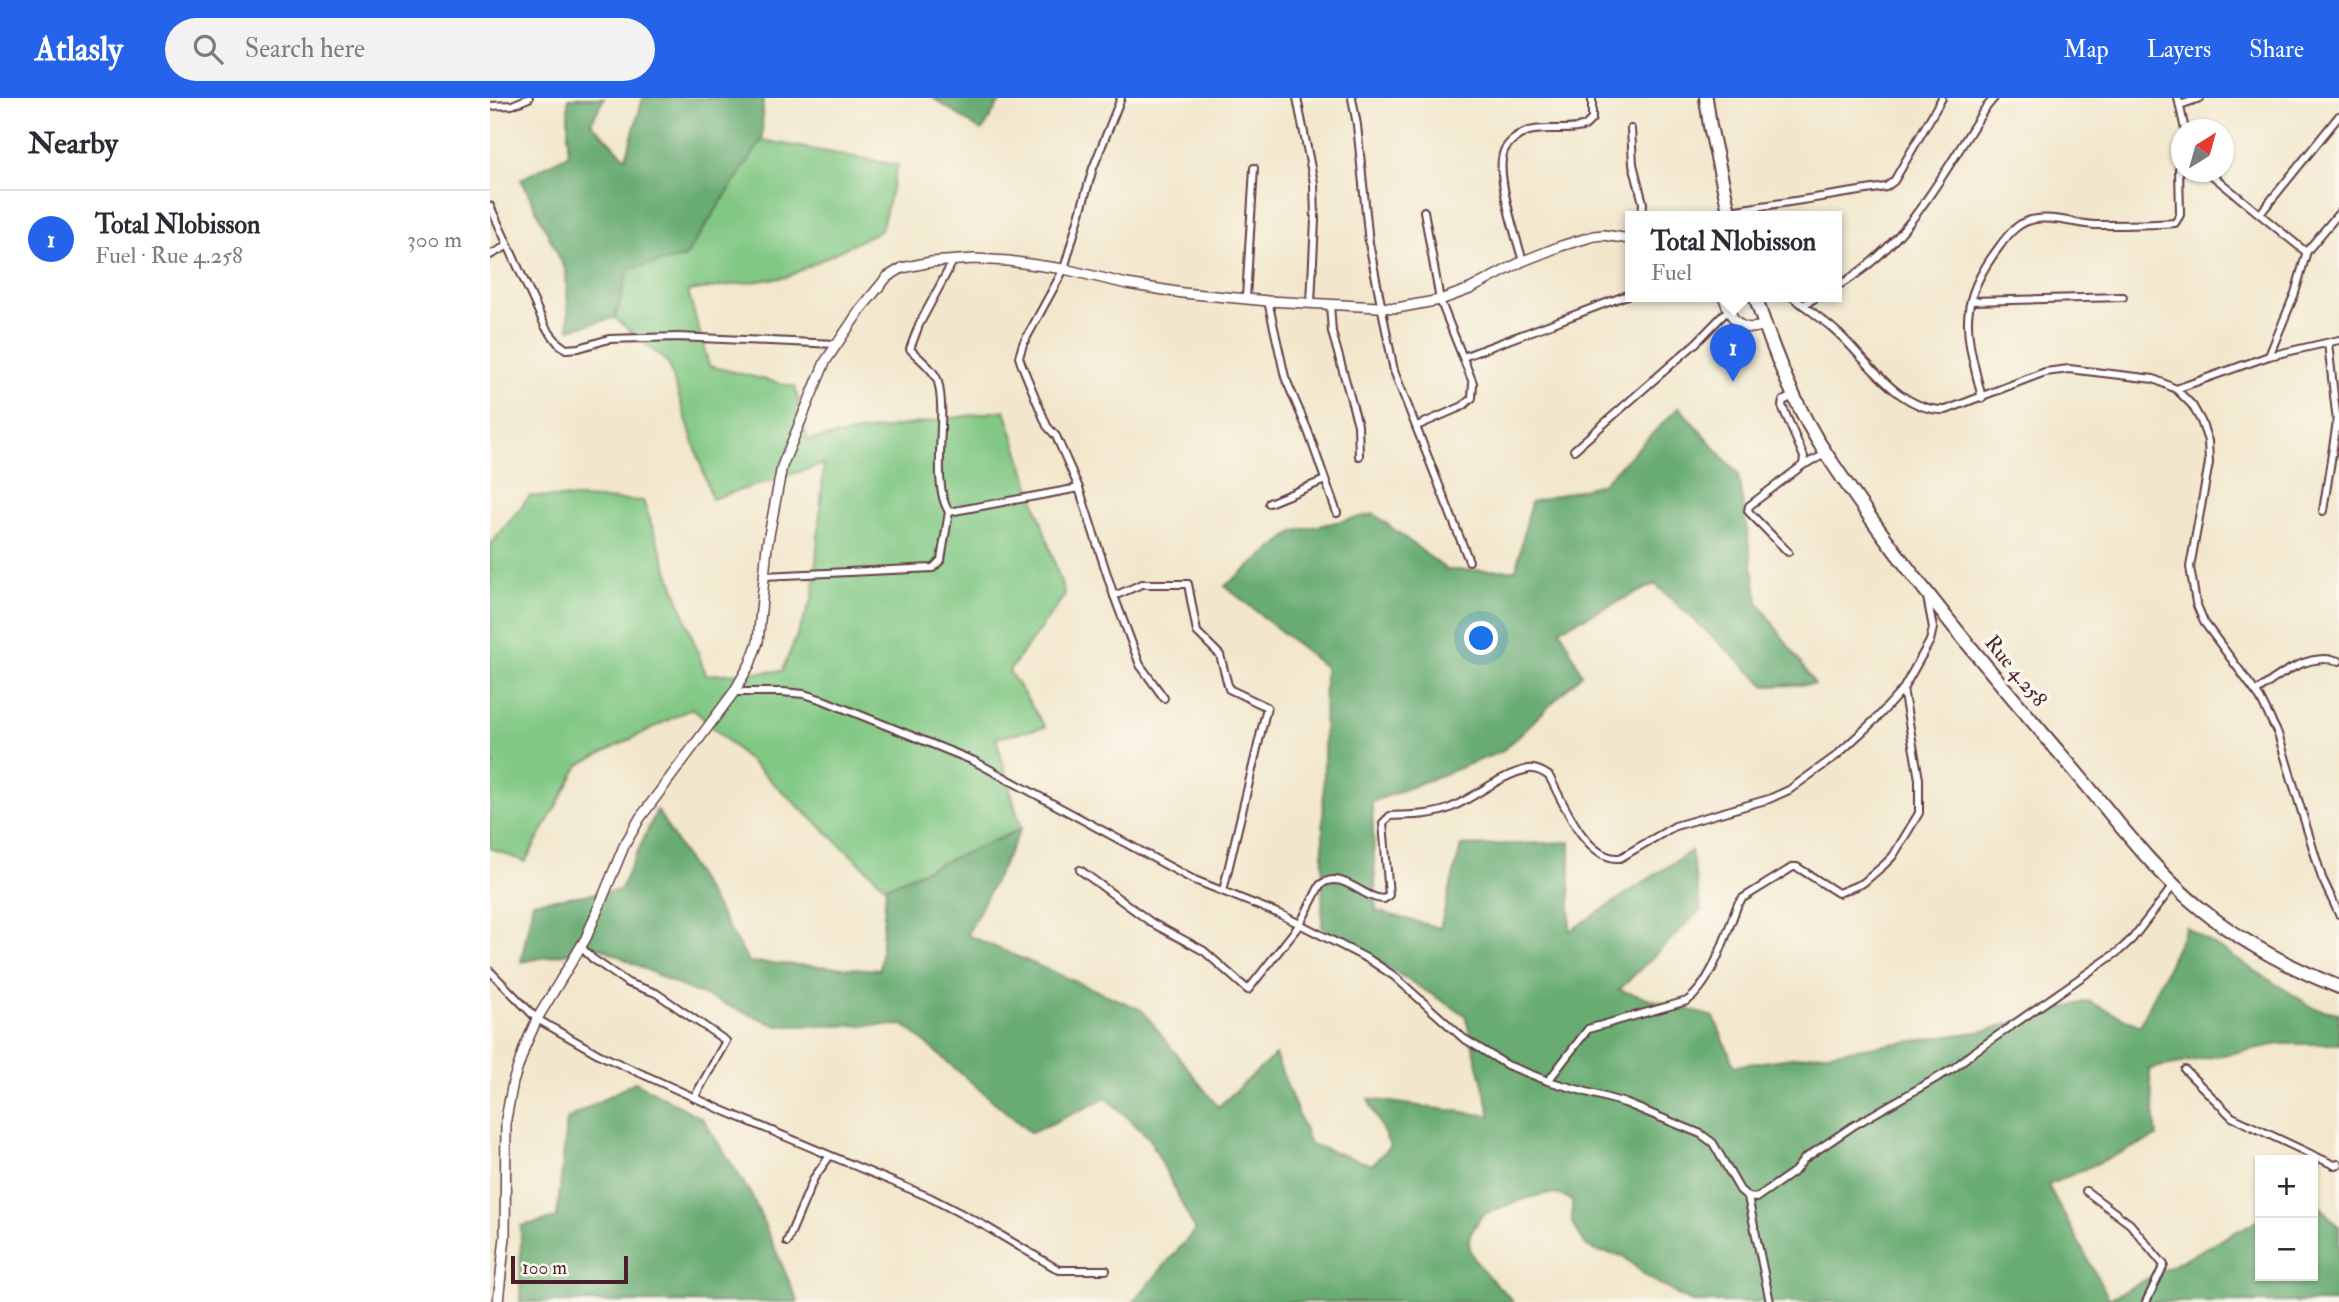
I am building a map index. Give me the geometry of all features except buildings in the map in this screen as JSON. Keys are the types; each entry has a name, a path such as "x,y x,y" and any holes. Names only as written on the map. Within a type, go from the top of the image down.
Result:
{"highway":[{"path":"1706,98 1729,211"},
{"name":"Rue 4.258","path":"1757,302 1794,395 1826,454 1925,589 2023,712 2147,858 2201,909 2254,947 2304,973 2339,987"}],"street":[{"path":"490,106 512,105 529,98"},
{"path":"1121,98 1093,168 1064,269 1023,344 1020,357 1047,426 1056,436 1079,488 1140,665 1164,698"},
{"path":"1297,98 1314,183 1311,303"},
{"path":"1352,98 1369,243 1394,371 1469,561"},
{"path":"1523,261 1509,215 1502,168 1504,150 1517,136 1527,131 1585,126 1592,119 1592,98"},
{"path":"1741,211 1886,187 1894,181 1942,98"},
{"path":"2183,119 2179,101 2200,98"},
{"path":"1842,283 1884,252 1909,225 1990,99"},
{"path":"2260,214 2339,116"},
{"path":"1631,129 1633,164 1642,211"},
{"path":"1246,298 1254,168"},
{"path":"1982,398 1967,337 1966,321 1975,286 2007,236 2031,220 2094,225 2175,223 2180,215 2179,182"},
{"path":"2220,182 2306,252"},
{"path":"490,206 546,328 566,349 609,339 678,337 836,344"},
{"path":"1416,426 1462,406 1472,398 1473,383 1440,300 1424,211"},
{"path":"2269,356 2295,293 2306,252 2339,213"},
{"path":"498,1302 505,1237 508,1103 525,1046 537,1019 581,947 624,846 640,818 734,692 750,664 758,642 767,546 782,466 813,387 836,344 874,291 887,278 902,268 953,261 1008,261 1064,269 1160,290 1268,301 1397,308 1440,300 1470,289 1523,261 1594,236 1625,239"},
{"path":"490,255 507,246"},
{"path":"764,576 933,568 941,560 948,512 941,500 942,418 938,379 910,349 919,325 953,261"},
{"path":"1463,357 1625,296"},
{"path":"1971,301 2123,297"},
{"path":"1268,301 1285,377 1308,431 1337,513"},
{"path":"1725,302 1728,310 1742,326 1754,329 1764,325"},
{"path":"1799,302 1839,333 1894,388 1918,405 1930,409 1946,410 2045,372 2069,369 2154,379 2176,389 2192,405 2208,441 2209,463 2190,567 2196,603 2204,622 2256,692 2278,734 2322,878 2339,914"},
{"path":"1803,305 1808,302"},
{"path":"1330,304 1332,331 1357,425 1359,456"},
{"path":"1574,450 1697,342 1728,310"},
{"path":"2176,389 2269,356 2339,340"},
{"path":"2323,511 2337,422 2328,343"},
{"path":"1794,395 1783,401 1782,406 1804,457 1803,465"},
{"path":"1788,552 1748,510 1749,506 1803,465 1826,454"},
{"path":"1269,503 1325,480"},
{"path":"948,512 1079,488"},
{"path":"1114,596 1142,584 1188,584 1198,632 1220,655 1228,689 1267,708 1223,891"},
{"path":"1080,870 1152,923 1204,951 1248,990 1300,924 1320,885 1326,880 1333,878 1345,882 1374,898 1384,899 1389,895 1383,824 1390,816 1421,815 1448,809 1509,777 1530,769 1541,771 1549,776 1577,826 1594,849 1611,859 1620,858 1675,826 1769,799 1789,790 1836,756 1877,718 1903,689 1930,640 1933,628 1925,589"},
{"path":"2256,692 2292,666 2330,658 2339,661"},
{"path":"1548,1081 1588,1029 1687,1001 1694,996 1706,979 1743,898 1793,867 1841,892 1863,883 1893,856 1919,813 1919,779 1903,689"},
{"path":"734,692 804,694 974,761 1180,873 1300,924 1370,960 1394,976 1446,1025 1496,1059 1548,1081 1625,1103 1701,1134 1713,1143 1740,1190 1756,1198 1796,1171 1804,1159 1853,1126 1954,1068 2119,951 2132,939 2174,886"},
{"path":"581,947 593,959 628,983 656,993 726,1041 694,1098"},
{"path":"490,971 537,1019 600,1055 829,1157 929,1197 985,1226 1059,1270 1106,1270"},
{"path":"2185,1070 2232,1117 2334,1165 2339,1164"},
{"path":"787,1242 814,1178 829,1157"},
{"path":"2086,1191 2130,1224 2164,1265 2146,1302"},
{"path":"1748,1196 1770,1302"}],"green space":[{"path":"568,98 604,98 591,123 626,158 643,98 763,98 762,140 685,257 629,269 615,318 569,329 566,271 521,179 568,155"},
{"path":"933,98 1002,98 982,131"},
{"path":"762,140 898,165 881,230 787,277 688,291 709,366 795,387 808,440 1005,410 1065,595 1009,671 1045,727 996,738 1021,829 886,887 692,708 579,765 525,862 490,848 490,769 494,763 490,761 490,545 530,496 643,501 706,675 782,671 813,597 824,464 712,499 668,363 615,318 628,269 685,257"},
{"path":"1679,407 1738,474 1758,602 1815,684 1766,686 1655,584 1560,629 1582,674 1503,751 1372,802 1376,911 1440,928 1461,846 1570,842 1570,931 1691,851 1701,910 1619,990 1714,1017 1734,1066 1984,1031 2088,1001 2140,1026 2186,927 2314,1008 2339,1013 2339,1044 2280,1044 2149,1069 2157,1137 2048,1185 2109,1299 2255,1222 2255,1281 2318,1281 2318,1204 2339,1227 2339,1302 1690,1302 1646,1276 1623,1256 1596,1251 1586,1245 1572,1223 1572,1201 1552,1194 1528,1198 1482,1215 1472,1230 1469,1239 1473,1257 1513,1302 1133,1302 1195,1230 1150,1139 1107,1098 1031,1133 904,1025 778,1026 676,984 600,947 521,962 533,902 620,890 657,810 749,962 880,970 886,887 1021,829 967,935 1142,1010 1218,1107 1275,1055 1310,1144 1372,1165 1390,1146 1368,1099 1491,1116 1465,1015 1322,927 1325,667 1225,586 1295,531 1374,514 1447,570 1516,570 1531,502 1602,484"},
{"path":"635,1082 703,1119 752,1196 798,1302 520,1302 521,1226 557,1218 567,1119"}],"place":[{"name":"Total Nlobisson","path":"1733,382"}]}
